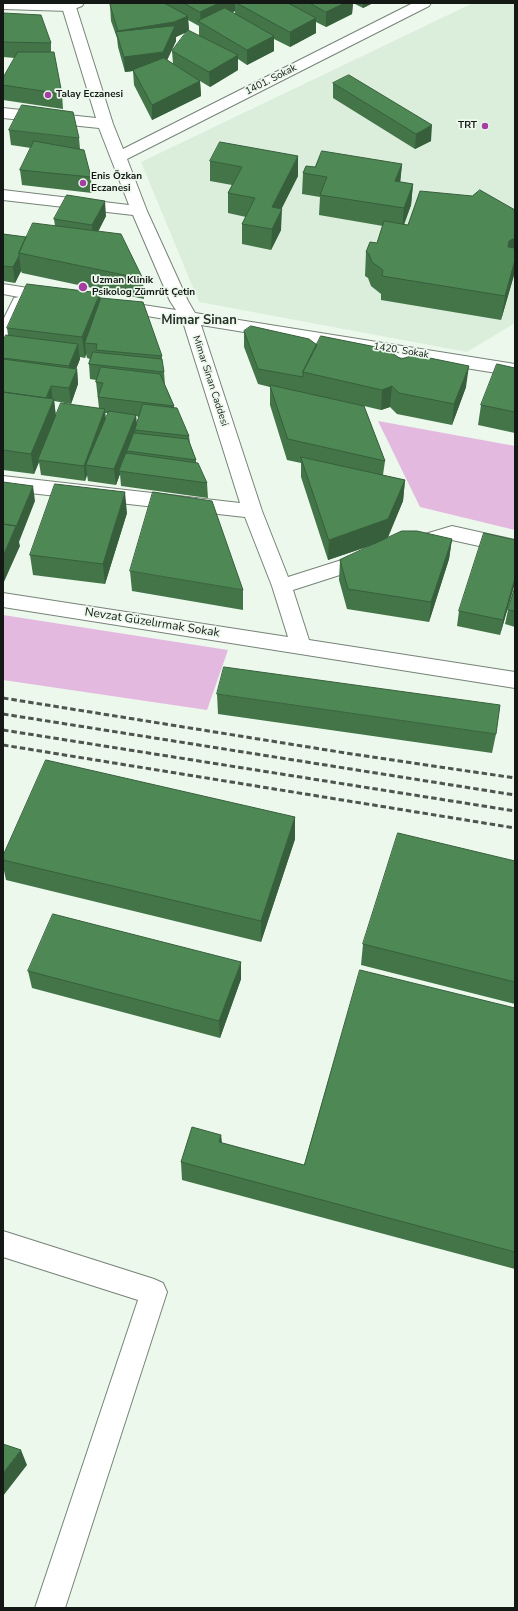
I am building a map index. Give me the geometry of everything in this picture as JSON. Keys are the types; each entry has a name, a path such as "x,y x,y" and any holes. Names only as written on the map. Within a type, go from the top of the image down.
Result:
{"street":[{"name":"1401. Sokak","path":"119,156 424,3"},
{"path":"3,5 73,5"},
{"name":"Mimar Sinan Caddesi","path":"73,5 105,124 119,156 139,211 179,301 190,318 252,511 282,586 301,646"},
{"path":"3,113 105,124"},
{"path":"3,195 139,211"},
{"path":"3,289 72,300"},
{"path":"3,339 25,292"},
{"name":"1420. Sokak","path":"104,304 512,366"},
{"path":"3,482 252,511"},
{"path":"282,586 452,533 515,547"},
{"name":"Nevzat Güzelırmak Sokak","path":"3,600 515,680"},
{"path":"3,1244 154,1292 50,1608"}],"shaded area":[{"name":"TRT","path":"473,3 515,3 515,323 467,352 199,302 141,162"},
{"path":"378,421 515,446 515,530 420,507"},
{"path":"3,615 228,650 207,710 3,680"}],"building":[{"path":"114,3 164,3 188,16 174,22 118,31 110,5"},
{"path":"184,3 219,3 200,12"},
{"path":"237,3 288,3 316,18 290,32"},
{"path":"310,3 345,3 326,12"},
{"path":"225,8 274,36 247,50 198,21"},
{"path":"3,13 41,15 51,43 3,42"},
{"path":"175,26 163,52 124,57 116,32"},
{"path":"188,30 238,55 209,72 172,51"},
{"path":"18,52 54,52 62,94 3,85 3,78"},
{"path":"164,58 200,81 152,105 133,70"},
{"path":"349,75 432,125 416,134 333,83"},
{"path":"22,105 73,112 79,138 9,130"},
{"path":"34,141 84,150 91,177 20,170"},
{"path":"220,142 298,156 272,207 282,209 272,229 242,224 255,198 228,193 242,167 210,161"},
{"path":"322,151 402,164 395,181 413,184 404,208 320,195 327,177 303,173 306,166 315,167"},
{"path":"480,190 515,210 515,238 509,241 508,247 515,248 515,260 505,296 382,276 383,270 372,262 369,254 366,252 370,242 377,243 384,221 408,225 420,191 472,196"},
{"path":"67,195 105,201 92,225 54,219"},
{"path":"33,223 121,234 143,279 19,253"},
{"path":"3,234 26,237 13,267 3,266"},
{"path":"27,284 100,293 82,337 7,328"},
{"path":"101,298 143,302 162,356 96,350 97,344 85,343"},
{"path":"251,326 309,339 317,345 303,372 303,377 258,369 244,331"},
{"path":"6,335 78,344 69,366 3,358 3,341"},
{"path":"321,336 386,349 401,359 415,355 469,366 454,404 399,393 392,386 382,390 303,372"},
{"path":"93,352 162,359 164,372 89,364"},
{"path":"3,359 77,369 69,388 51,386 46,398 3,392"},
{"path":"497,364 515,368 515,412 481,405"},
{"path":"101,367 160,374 174,406 98,397 103,383 96,382"},
{"path":"270,385 364,406 385,461 288,439"},
{"path":"3,392 54,399 31,454 3,450"},
{"path":"61,403 105,409 84,466 38,460"},
{"path":"143,404 177,408 189,436 135,430"},
{"path":"109,411 136,415 114,469 86,465"},
{"path":"134,433 188,439 196,460 127,451"},
{"path":"126,453 198,463 207,483 119,471"},
{"path":"301,457 405,480 388,519 329,540"},
{"path":"3,482 33,486 16,527 3,524"},
{"path":"55,484 125,492 103,564 30,555"},
{"path":"153,492 212,501 243,590 130,571"},
{"path":"3,524 16,526 3,556"},
{"path":"402,531 417,531 452,539 431,602 348,589 340,560"},
{"path":"484,533 515,540 515,578 503,620 459,611"},
{"path":"515,587 515,611 508,610"},
{"path":"224,667 500,705 496,734 217,694"},
{"path":"46,760 295,817 261,921 3,860 3,856"},
{"path":"398,833 515,861 515,982 363,944"},
{"path":"53,914 241,962 219,1021 28,971"},
{"path":"360,970 515,1008 515,1252 181,1162 192,1127 221,1135 219,1142 304,1165"},
{"path":"3,1444 21,1450 3,1473"}],"railway":[{"path":"3,698 352,754 515,778"},
{"path":"3,714 515,795"},
{"path":"3,730 515,811"},
{"path":"3,745 515,828"}],"place":[{"name":"Talay Eczanesi","path":"48,95"},
{"name":"TRT","path":"485,126"},
{"name":"Enis Özkan Eczanesi","path":"83,183"},
{"name":"Uzman Klinik Psikolog Zümrüt Çetin","path":"83,287"}],"district":[{"name":"Mimar Sinan","path":"199,321"}]}
